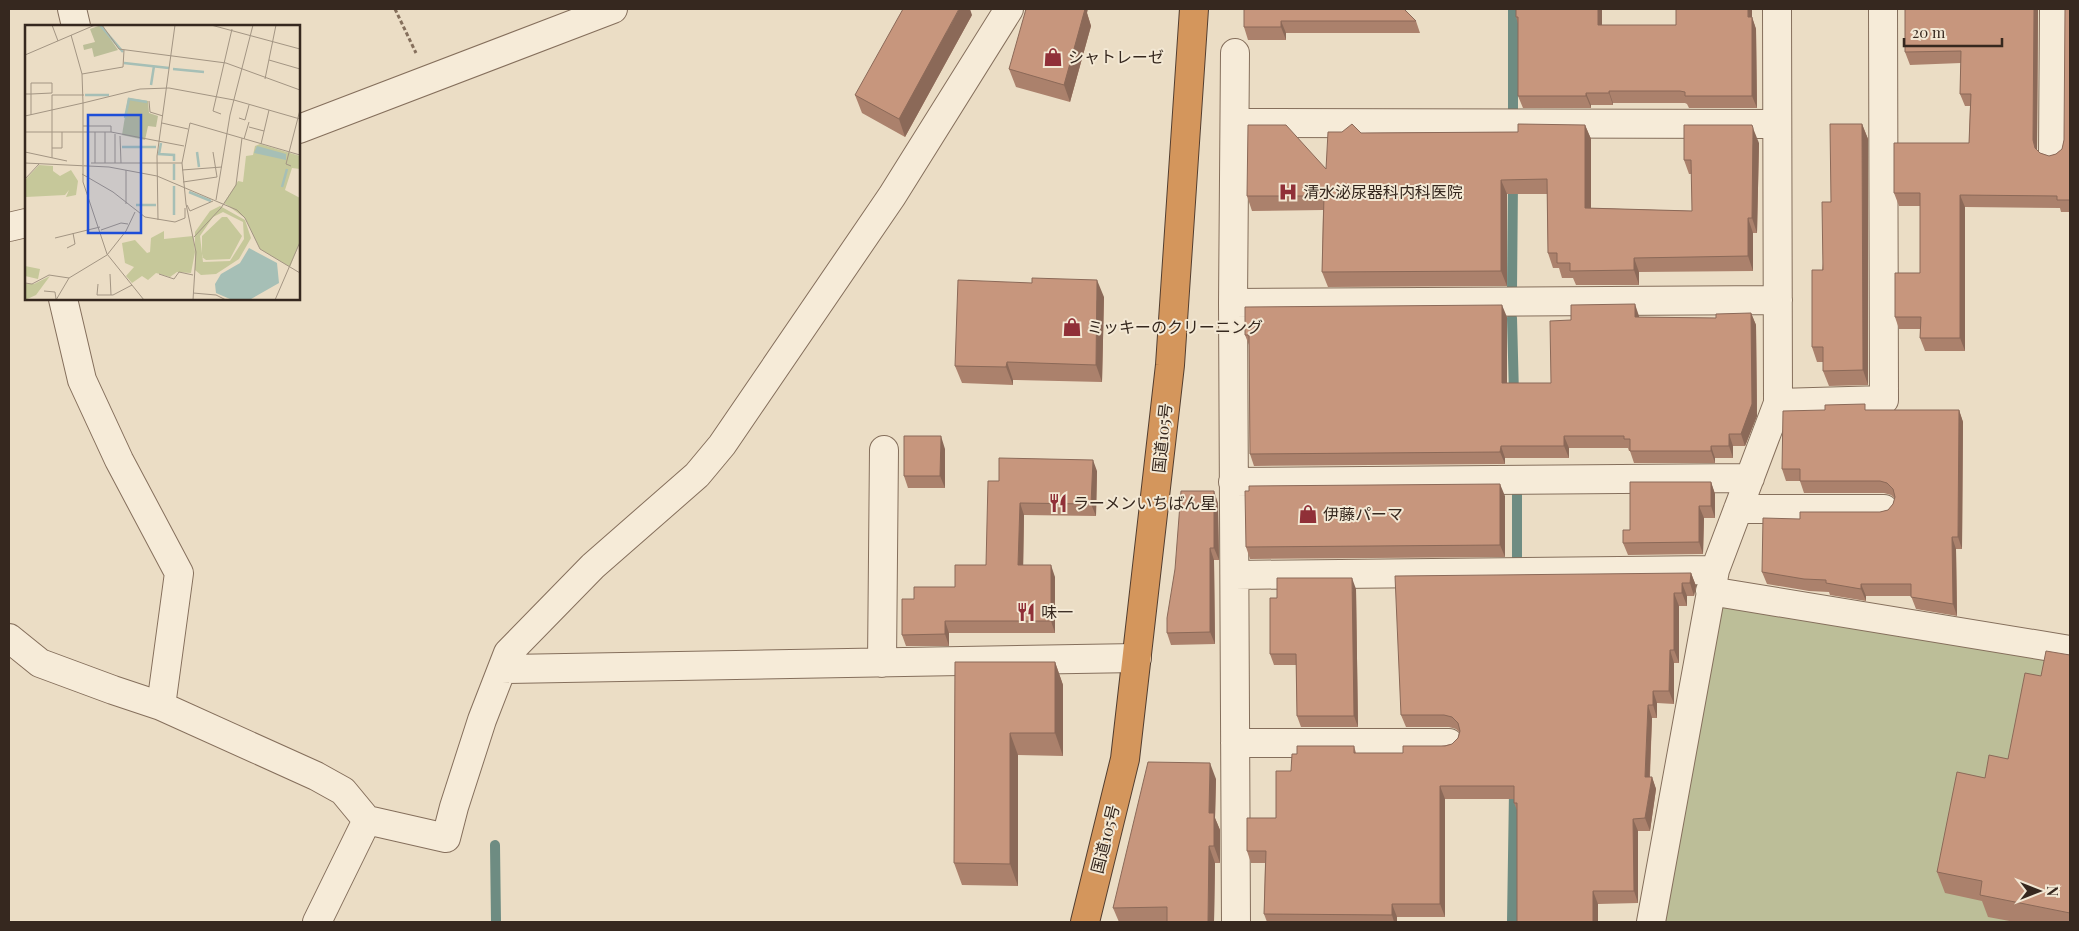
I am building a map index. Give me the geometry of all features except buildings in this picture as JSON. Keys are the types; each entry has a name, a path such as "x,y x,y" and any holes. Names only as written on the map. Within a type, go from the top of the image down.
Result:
{"highway":[{"name":"国道105号","path":"1085,922 1125,759 1170,365 1194,9"}],"street":[{"path":"72,9 76,25"},
{"path":"300,129 613,9"},
{"path":"9,638 40,663 161,706 316,776 343,791 367,820 446,838 454,806 479,729 508,653 593,566 697,475 722,445 892,196 1008,9"},
{"path":"1651,922 1713,580 1778,403 1777,9"},
{"path":"1778,403 1884,400 1883,9"},
{"path":"2053,153 2054,9"},
{"path":"1234,53 1233,304 1236,922"},
{"path":"1234,123 1776,124"},
{"path":"9,227 25,223"},
{"path":"63,300 82,380 119,460 179,573 161,706"},
{"path":"1233,304 1778,300"},
{"path":"882,663 884,450"},
{"path":"1234,482 1750,478"},
{"path":"1738,509 1884,509"},
{"path":"1235,575 1713,580 2070,650"},
{"path":"502,669 1137,658"},
{"path":"1235,743 1449,743"},
{"path":"317,922 367,820"}],"path":[{"path":"395,9 429,79"}],"green space":[{"path":"1722,592 2070,653 2070,922 1659,922"}],"waterway":[{"path":"1513,9 1513,109"},
{"path":"1512,290 1513,181"},
{"path":"1512,318 1514,395"},
{"path":"1517,493 1517,561"},
{"path":"1512,922 1514,791"},
{"path":"495,845 496,922"}],"place":[{"name":"シャトレーゼ","path":"1053,57"},
{"name":"清水泌尿器科内科医院","path":"1288,192"},
{"name":"ミッキーのクリーニング","path":"1072,327"},
{"name":"ラーメンいちばん星","path":"1058,503"},
{"name":"伊藤パーマ","path":"1308,514"},
{"name":"味一","path":"1026,612"}]}
